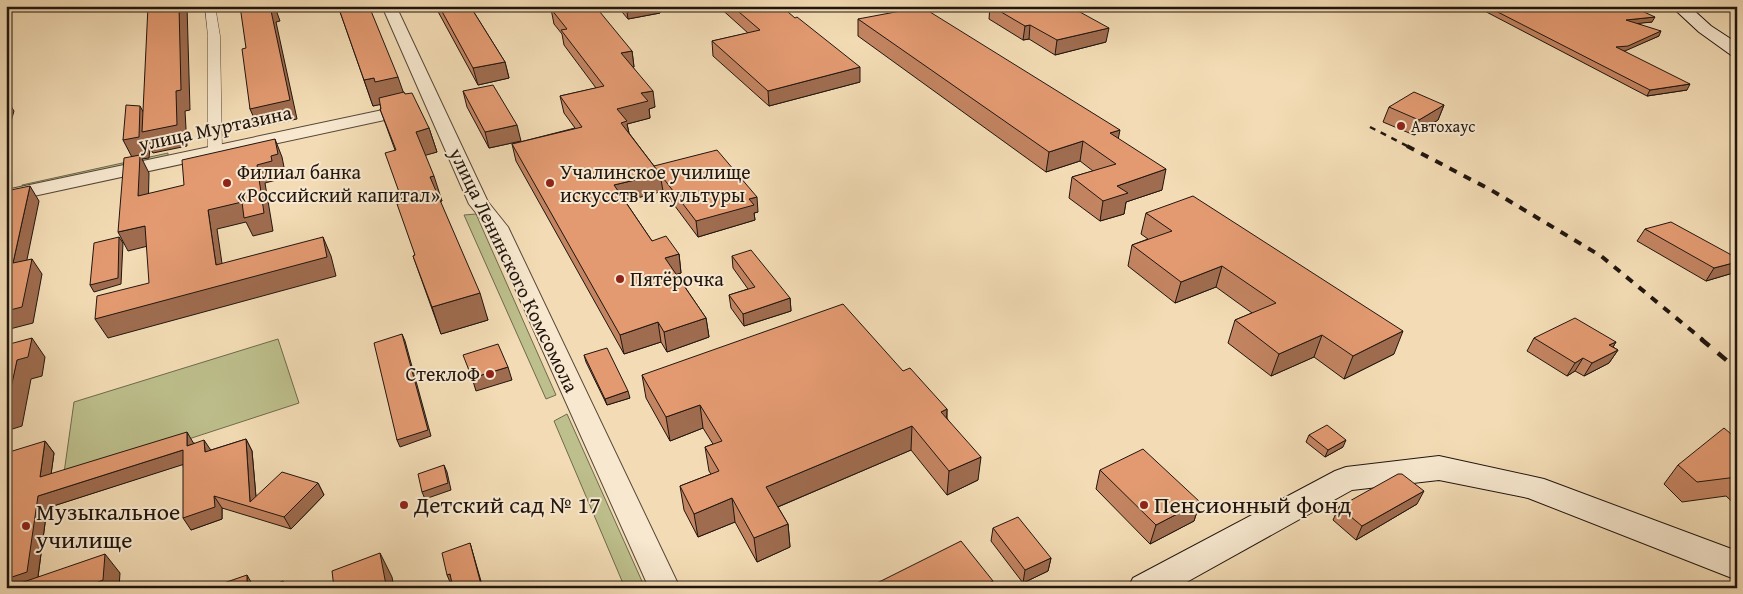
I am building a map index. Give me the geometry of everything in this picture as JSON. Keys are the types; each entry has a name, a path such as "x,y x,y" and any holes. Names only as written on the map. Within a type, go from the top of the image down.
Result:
{"main road":[{"path":"1679,6 1705,29 1737,51"},
{"path":"1145,588 1346,479 1440,468 1534,487 1737,566"}],"street":[{"path":"210,6 214,36 215,151"},
{"name":"улица Ленинского Комсомола","path":"389,6 480,204 498,227 665,588"},
{"name":"улица Муртазина","path":"6,196 434,104"}],"green space":[{"path":"168,153 168,156 22,188 22,185"},
{"path":"476,214 556,395 546,399 464,215"},
{"path":"278,339 299,403 63,480 74,402"},
{"path":"567,414 645,588 625,588 554,421"}],"building":[{"path":"148,6 179,6 181,90 176,91 177,125 142,132"},
{"path":"240,6 270,6 290,100 250,109 242,49 246,48"},
{"path":"338,6 369,6 398,77 375,82 374,78 364,80"},
{"path":"439,6 470,6 505,62 473,68"},
{"path":"566,6 595,6 632,51 621,53 653,91 641,93 648,101 617,109 627,121 621,123 660,174 614,185 652,241 666,236 679,254 665,258 706,318 664,332 658,322 620,335 512,144 582,127 560,96 604,86 561,30 567,29 551,9"},
{"path":"622,6 656,6 627,12"},
{"path":"732,6 781,6 860,67 768,91 712,41 760,30"},
{"path":"991,6 1069,6 1109,28 1057,40 1030,25 1025,26"},
{"path":"1486,6 1631,6 1655,17 1626,20 1661,31 1628,46 1616,47 1690,84 1650,90"},
{"path":"922,7 1120,130 1110,133 1166,169 1117,186 1128,193 1103,201 1072,177 1116,164 1083,141 1049,152 858,19"},
{"path":"493,85 517,125 485,132 463,91"},
{"path":"404,92 405,94 412,93 429,128 416,132 434,176 430,177 480,293 432,307 413,256 415,255 397,204 403,203 385,153 396,150 380,109 379,98"},
{"path":"1414,92 1444,105 1419,120 1389,107"},
{"path":"126,105 140,106 139,137 123,140"},
{"path":"275,139 278,154 271,156 272,161 257,165 264,213 244,218 242,202 208,210 216,265 323,237 327,257 95,319 97,296 149,283 145,226 118,232 124,158 140,155 138,196 184,185 182,160"},
{"path":"717,150 757,197 749,199 754,205 696,221 654,166"},
{"path":"30,186 13,263 32,259 22,307 6,311 6,191"},
{"path":"1193,196 1403,331 1353,356 1322,335 1279,354 1235,320 1276,303 1222,266 1181,282 1132,245 1172,231 1146,213"},
{"path":"1671,222 1737,258 1737,262 1714,268 1645,229"},
{"path":"119,237 118,278 90,285 94,243"},
{"path":"751,250 790,298 743,314 729,295 755,287 732,256"},
{"path":"843,304 903,371 910,368 947,409 941,412 981,457 949,471 912,426 766,487 788,524 754,538 732,498 694,514 680,486 719,471 705,447 722,441 700,405 666,417 642,375"},
{"path":"1575,318 1616,342 1609,345 1618,350 1592,363 1583,358 1575,363 1534,338"},
{"path":"402,334 428,430 397,440 374,343"},
{"path":"32,338 28,357 17,360 6,407 6,345"},
{"path":"498,344 508,367 472,378 463,355"},
{"path":"607,348 628,391 605,399 584,355"},
{"path":"1327,425 1346,440 1328,450 1309,435"},
{"path":"1724,428 1737,439 1737,477 1697,482 1678,465"},
{"path":"187,432 187,446 204,440 205,452 246,439 250,502 282,472 318,483 284,517 214,496 215,507 183,518 183,450 38,496 27,572 6,579 6,453 45,441 40,477"},
{"path":"1143,449 1200,502 1156,525 1100,470"},
{"path":"444,465 448,483 422,492 418,474"},
{"path":"1398,474 1402,474 1424,491 1362,526 1339,507"},
{"path":"1018,517 1051,558 1025,570 993,528"},
{"path":"961,541 993,581 979,588 867,588"},
{"path":"470,543 482,588 453,588 450,574 447,575 442,553"},
{"path":"380,553 386,585 378,588 334,588 332,571"},
{"path":"105,554 103,580 91,585 90,588 6,588"},
{"path":"247,575 247,588 215,588 215,586"},
{"path":"283,581 283,588 265,588"}],"railway":[{"path":"1370,127 1409,147"},
{"path":"1407,146 1491,190 1601,256 1703,340"},
{"path":"1701,339 1737,369"}],"place":[{"name":"Автохаус","path":"1401,126"},
{"name":"Филиал банка «Российский капитал»","path":"227,183"},
{"name":"Учалинское училище искусств и культуры","path":"550,183"},
{"name":"Пятёрочка","path":"620,279"},
{"name":"СтеклоФ","path":"490,374"},
{"name":"Детский сад № 17","path":"404,505"},
{"name":"Пенсионный фонд","path":"1144,505"},
{"name":"Музыкальное училище","path":"26,526"}]}
